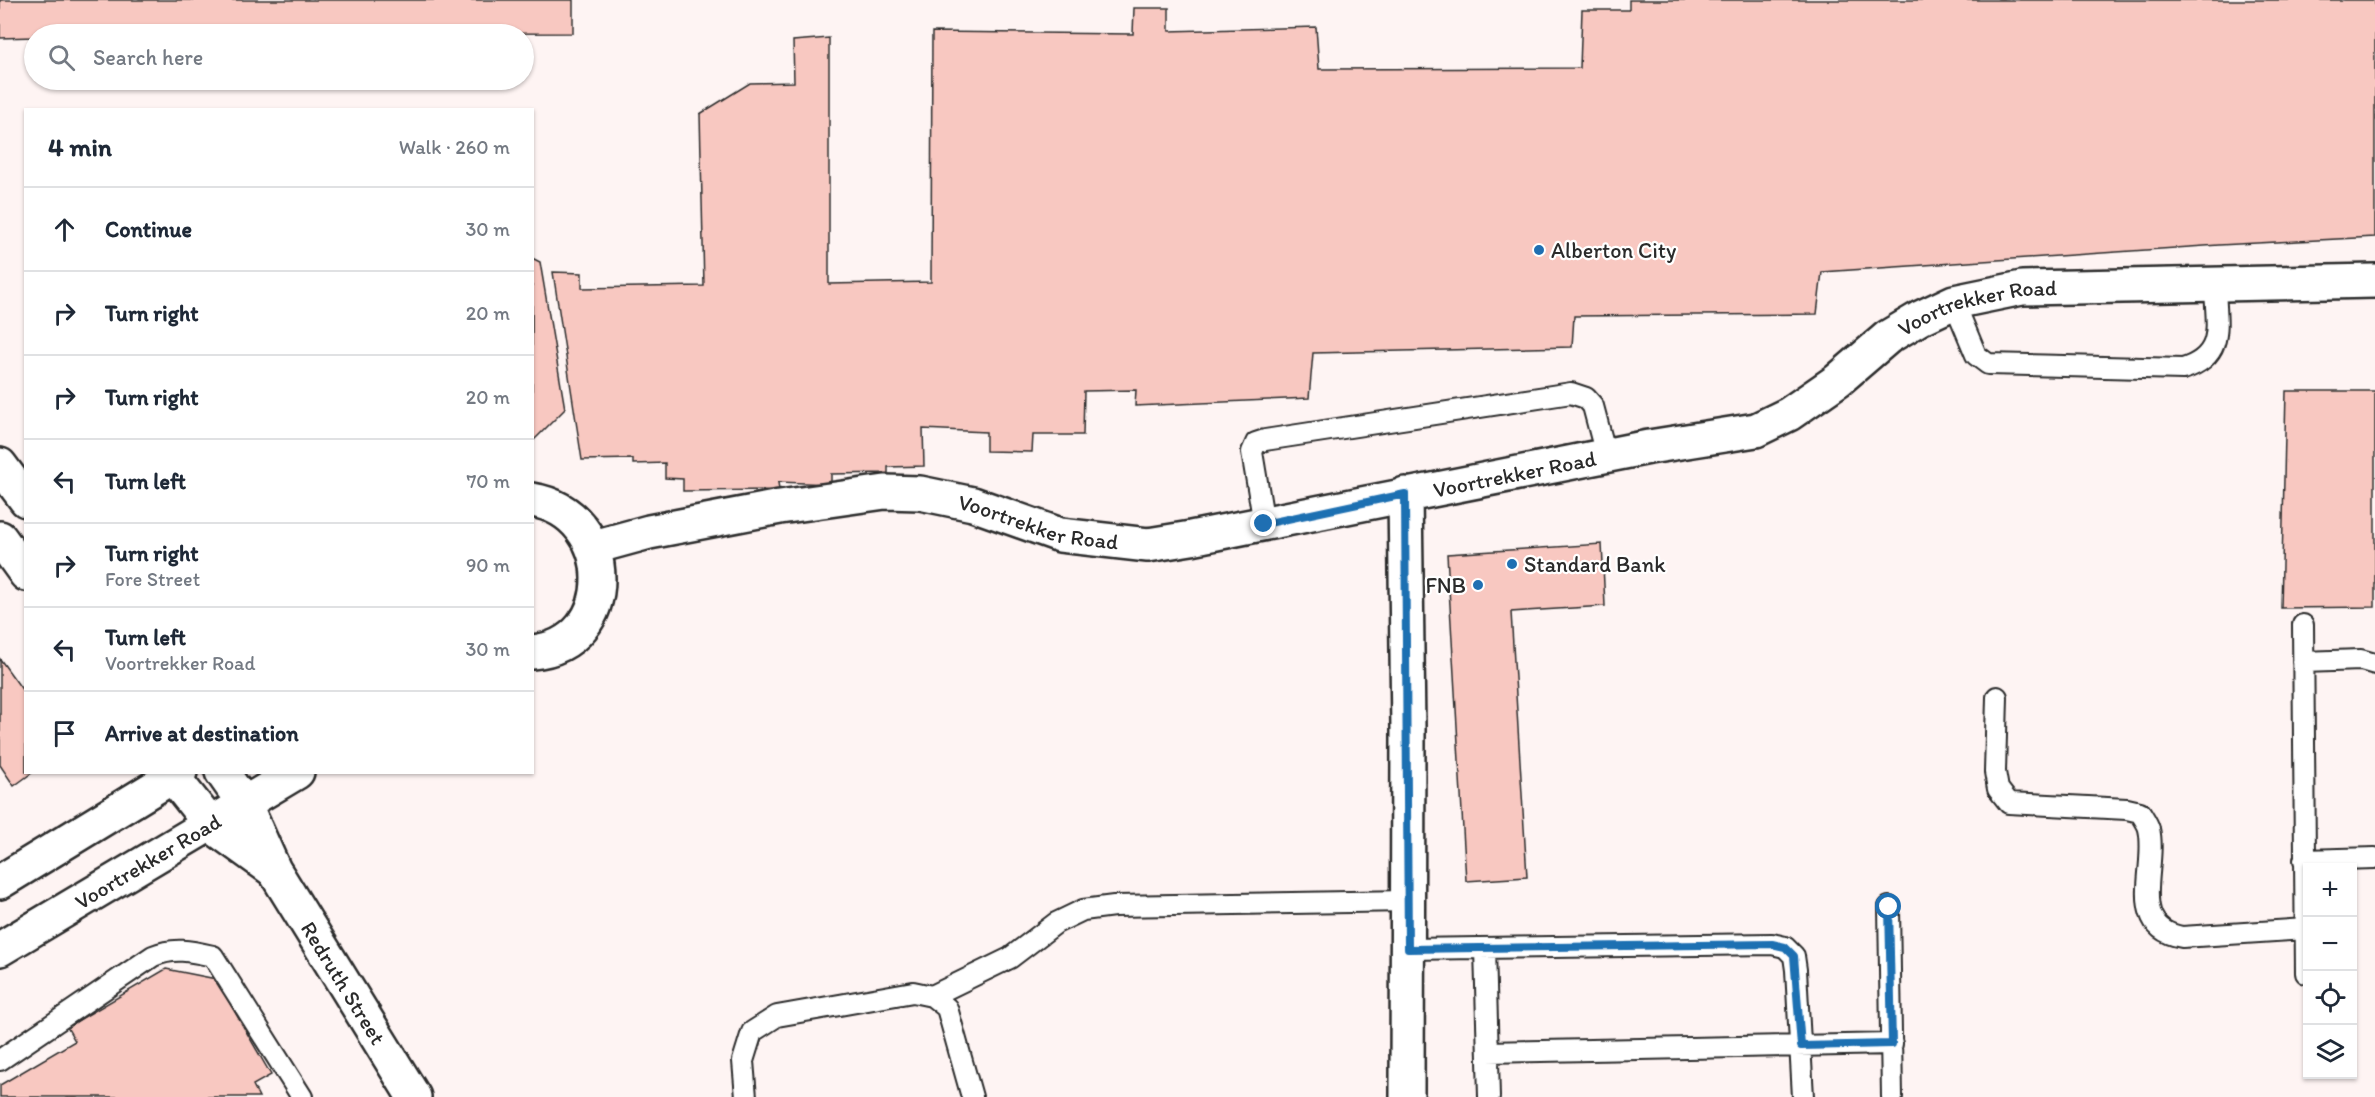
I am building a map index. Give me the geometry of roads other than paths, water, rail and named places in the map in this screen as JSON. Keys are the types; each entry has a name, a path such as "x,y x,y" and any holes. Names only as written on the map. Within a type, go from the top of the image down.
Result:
{"street":[{"name":"Voortrekker Road","path":"594,547 650,532 780,507 885,492 920,493 973,504 1060,535 1148,545 1606,455 1756,430 1789,414 1811,399 1904,326 1954,302 2022,288 2375,282"},
{"path":"0,465 24,497"},
{"path":"1405,494 1407,1097"},
{"path":"534,500 549,503 576,520 594,547 600,579 592,610 573,636 545,651 534,652"},
{"path":"0,538 24,570"},
{"path":"0,882 174,774"},
{"name":"Redruth Street","path":"174,774 211,825 274,870"},
{"name":"Redruth Street","path":"223,774 245,806 274,870 414,1097"},
{"name":"Voortrekker Road","path":"0,949 245,806 294,774"}],"lane":[{"path":"1954,302 1976,355 1988,364 2183,369 2198,364 2211,353 2216,340 2215,284"},
{"path":"1264,524 1252,452 1256,443 1265,440 1570,393 1586,398 1593,406 1606,455"},
{"path":"2303,625 2305,917"},
{"path":"2303,662 2361,660 2375,664"},
{"path":"1997,698 1995,772 1998,789 2009,803 2127,809 2140,812 2149,829 2149,911 2155,924 2161,930 2182,937 2303,929"},
{"path":"2304,860 2375,858"},
{"path":"932,996 1010,958 1049,928 1083,910 1114,906 1408,901"},
{"path":"1889,907 1892,1097"},
{"path":"1408,949 1772,944 1785,947 1794,956 1803,1097"},
{"path":"1485,948 1489,1097"},
{"path":"0,1060 153,957 169,950 189,950 213,956 302,1097"},
{"path":"746,1097 743,1061 752,1032 777,1016 913,992 932,996 946,1008 972,1097"},
{"path":"1488,1052 1892,1044"}],"place":[{"name":"Alberton City","path":"1539,250"},
{"name":"Standard Bank","path":"1512,564"},
{"name":"FNB","path":"1478,585"}]}
